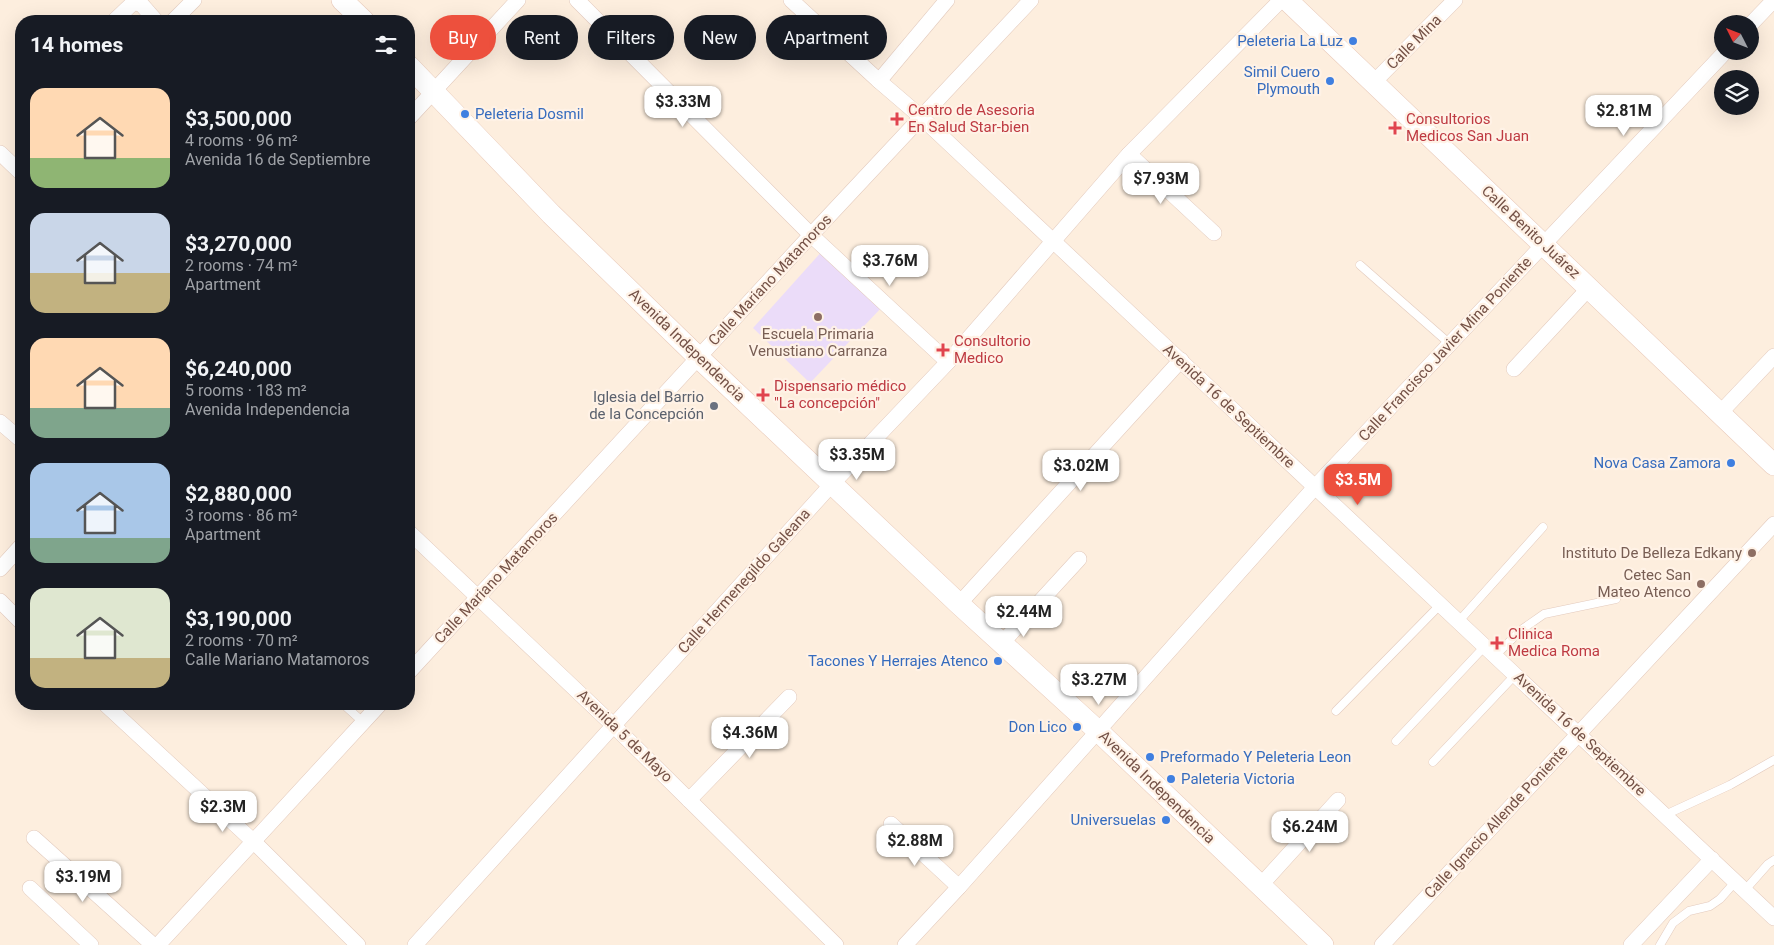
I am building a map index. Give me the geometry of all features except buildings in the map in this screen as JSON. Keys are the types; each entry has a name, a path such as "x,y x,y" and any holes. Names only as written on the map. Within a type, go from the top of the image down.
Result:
{"main road":[{"path":"342,0 358,15"},
{"name":"Calle Benito Juárez","path":"1290,1 1373,83 1774,465"},
{"name":"Avenida Independencia","path":"415,72 551,214 699,358 1097,730 1323,945"}],"street":[{"path":"179,15 194,0"},
{"path":"415,111 518,0"},
{"path":"577,0 811,235 948,362"},
{"name":"Avenida 16 de Septiembre","path":"791,0 921,117 1053,240 1774,918"},
{"path":"879,81 947,0"},
{"name":"Calle Mariano Matamoros","path":"415,665 811,235 1031,0"},
{"name":"Calle Mina","path":"1373,83 1455,0"},
{"path":"1759,16 1774,0"},
{"name":"Calle Hermenegildo Galeana","path":"415,945 832,484 948,362 1130,154 1290,1"},
{"path":"120,15 134,2 142,5 151,15"},
{"name":"Calle Francisco Javier Mina Poniente","path":"905,945 959,887 1315,487 1717,60"},
{"path":"0,153 15,167"},
{"path":"1130,154 1214,234"},
{"path":"1514,370 1590,288"},
{"path":"1720,413 1774,356"},
{"path":"960,604 1181,360"},
{"path":"0,422 15,435"},
{"name":"Calle Ignacio Allende Poniente","path":"1382,945 1774,524"},
{"name":"Avenida 5 de Mayo","path":"415,538 613,725 836,945"},
{"path":"0,569 15,553"},
{"path":"1002,643 1079,559"},
{"path":"0,601 15,616"},
{"path":"689,800 789,697"},
{"path":"111,710 253,841 358,945"},
{"path":"158,945 374,710"},
{"path":"1260,886 1338,800"},
{"path":"891,824 959,887"},
{"path":"34,838 153,945"},
{"path":"1631,945 1712,859"},
{"path":"30,888 91,945"}],"lane":[{"path":"1360,264 1450,344"},
{"path":"1459,621 1543,528"},
{"path":"1396,740 1491,651 1544,614 1616,599"},
{"path":"1336,711 1441,604"},
{"path":"1433,762 1516,674"},
{"path":"350,710 363,722"},
{"path":"1665,815 1730,784 1774,760"},
{"path":"1660,945 1673,923 1689,912 1710,906 1774,860"}],"shaded area":[{"name":"Escuela Primaria Venustiano Carranza","path":"824,249 883,306 810,383 753,328"}],"place":[{"name":"Peleteria La Luz","path":"1353,41"},
{"name":"Simil Cuero Plymouth","path":"1330,81"},
{"name":"Peleteria Dosmil","path":"465,114"},
{"name":"Centro de Asesoria En Salud Star-bien","path":"897,119"},
{"name":"Consultorios Medicos San Juan","path":"1395,128"},
{"name":"Escuela Primaria Venustiano Carranza","path":"818,317"},
{"name":"Consultorio Medico","path":"943,350"},
{"name":"Dispensario médico \"La concepción\"","path":"763,395"},
{"name":"Iglesia del Barrio de la Concepción","path":"714,406"},
{"name":"Nova Casa Zamora","path":"1731,463"},
{"name":"Instituto De Belleza Edkany","path":"1752,553"},
{"name":"Cetec San Mateo Atenco","path":"1701,584"},
{"name":"Clinica Medica Roma","path":"1497,643"},
{"name":"Tacones Y Herrajes Atenco","path":"998,661"},
{"name":"Don Lico","path":"1077,727"},
{"name":"Preformado Y Peleteria Leon","path":"1150,757"},
{"name":"Paleteria Victoria","path":"1171,779"},
{"name":"Universuelas","path":"1166,820"}]}
